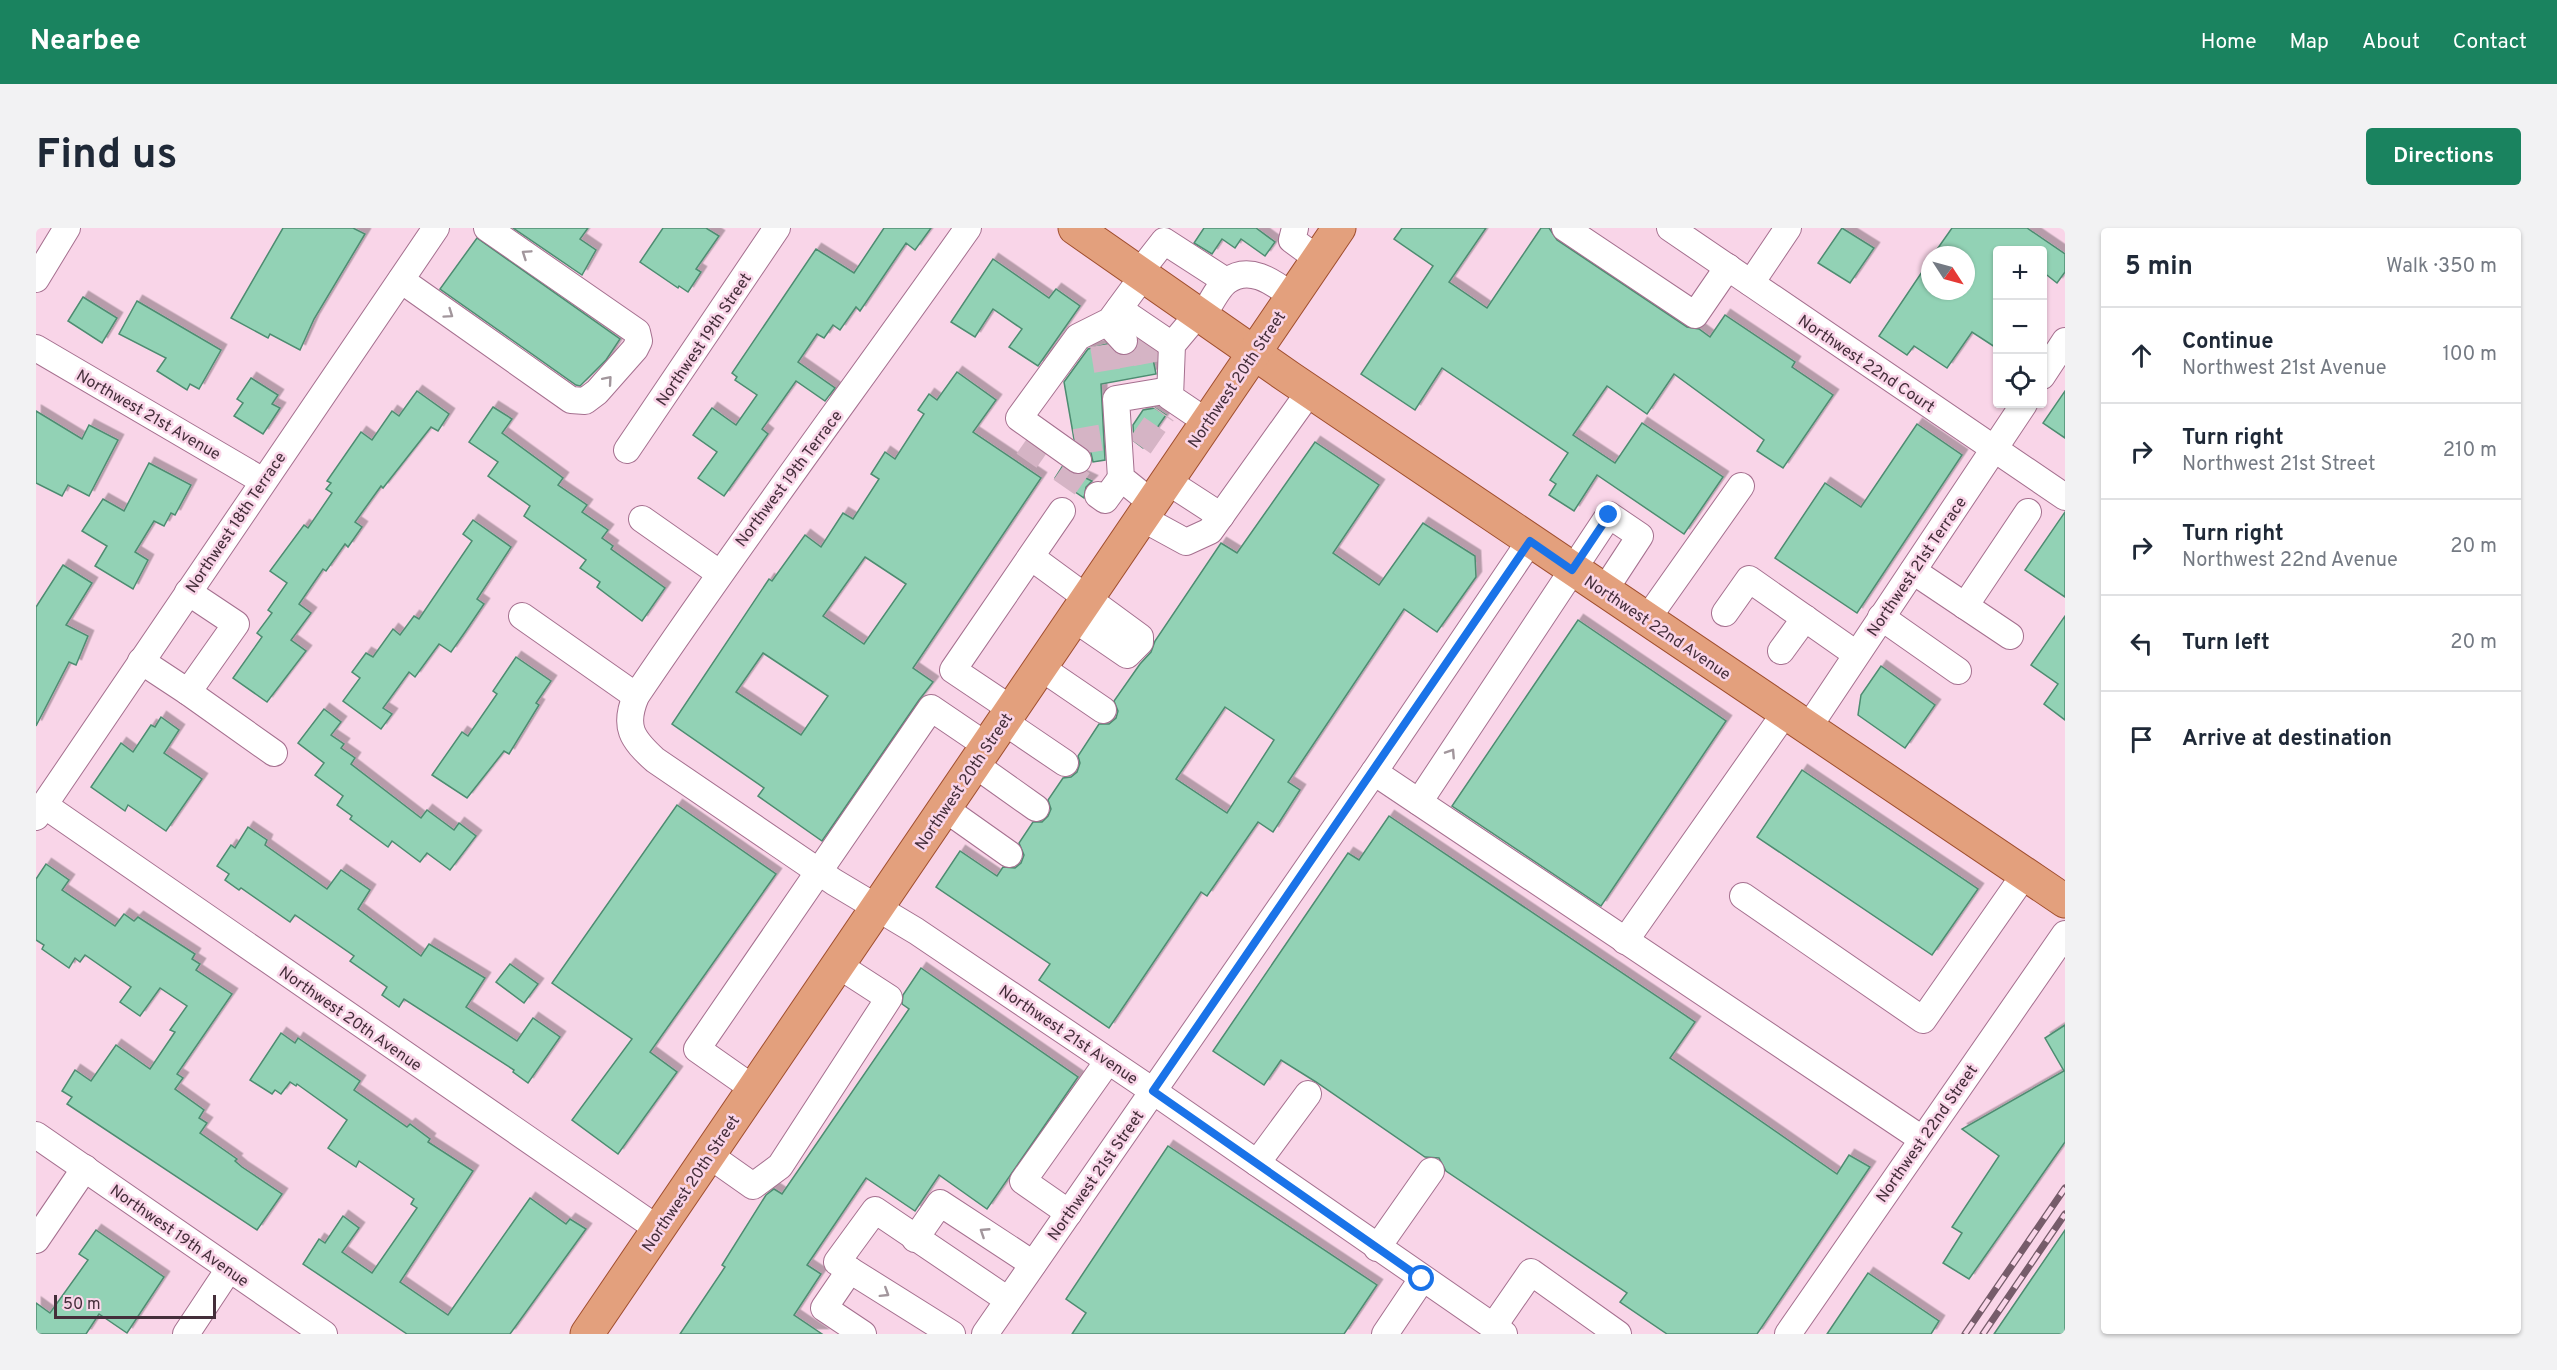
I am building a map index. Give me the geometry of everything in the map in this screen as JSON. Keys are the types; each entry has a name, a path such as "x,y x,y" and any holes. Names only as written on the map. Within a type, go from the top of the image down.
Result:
{"main road":[{"name":"Northwest 22nd Avenue","path":"1075,228 1310,392 2065,901"},
{"name":"Northwest 20th Street","path":"587,1334 1339,228"}],"street":[{"path":"36,279 67,228"},
{"name":"Northwest 18th Terrace","path":"40,811 436,228"},
{"path":"401,280 571,400 585,401 597,392 635,349 639,340 637,332 487,228"},
{"name":"Northwest 19th Street","path":"627,450 777,228"},
{"name":"Northwest 19th Terrace","path":"633,737 630,710 636,696 718,573 852,392 969,228"},
{"path":"1295,228 1292,240 1318,259"},
{"path":"1565,228 1695,315 1728,267"},
{"name":"Northwest 22nd Court","path":"1670,228 1701,236 1728,267 2065,497"},
{"path":"1751,283 1788,228"},
{"path":"1119,331 1141,275 1164,241 1226,281"},
{"path":"1098,495 1105,500 1146,394 1172,345 1200,316 1226,281 1249,274 1266,277 1292,296"},
{"path":"1019,418 1056,453 1009,431 1078,337 1119,331 1172,345"},
{"path":"2047,370 2065,341"},
{"name":"Northwest 21st Avenue","path":"36,348 262,481"},
{"path":"1123,450 1154,501 1186,542 1210,531 1310,392"},
{"path":"1146,394 1207,422"},
{"name":"Northwest 21st Terrace","path":"1626,941 1797,721 1856,654 2021,408"},
{"path":"1647,619 1741,486"},
{"path":"1154,501 1221,516"},
{"path":"1036,808 953,670 1062,511"},
{"path":"1965,606 2028,512"},
{"path":"1419,802 1609,515 1640,536 1604,591"},
{"path":"642,519 718,573"},
{"name":"Northwest 21st Street","path":"985,1334 1374,772 1530,541"},
{"path":"1031,557 1081,607"},
{"path":"1913,571 2010,636"},
{"path":"1725,613 1749,579 1856,654"},
{"path":"188,592 236,624 188,692"},
{"path":"522,616 636,696"},
{"path":"1881,617 1958,671"},
{"path":"1781,651 1805,618"},
{"path":"141,661 274,753"},
{"path":"1040,667 1103,710"},
{"path":"754,1089 697,1049 931,708 1065,763"},
{"name":"Northwest 21st Avenue","path":"633,737 656,760 820,872 1153,1091 1422,1279 1488,1329"},
{"path":"1374,772 1922,1139"},
{"path":"944,808 1009,854"},
{"name":"Northwest 20th Avenue","path":"40,811 658,1229"},
{"path":"1743,896 1923,1020 2025,874"},
{"name":"Northwest 22nd Street","path":"1788,1334 2065,934"},
{"path":"709,1155 753,1186 780,1166 889,998 838,965"},
{"path":"1069,1213 1023,1181 1108,1061"},
{"path":"1257,1163 1308,1094"},
{"name":"Northwest 19th Avenue","path":"36,1135 324,1334"},
{"path":"36,1240 85,1168"},
{"path":"1377,1248 1431,1171"},
{"path":"915,1239 940,1203 1033,1264"},
{"path":"948,1333 837,1262 875,1210 1008,1300"},
{"path":"186,1334 229,1269"},
{"path":"850,1270 824,1308 863,1334"},
{"path":"1488,1329 1530,1272 1618,1334"},
{"path":"1385,1334 1422,1279"}],"building":[{"path":"283,228 353,228 365,234 314,319 300,350 270,334 268,338 231,318"},
{"path":"513,228 588,228 580,239 596,250 582,275"},
{"path":"663,228 706,228 719,236 696,269 701,272 688,292 679,286 678,288 640,262"},
{"path":"884,228 931,228 915,250 906,243 860,311 856,307 840,330 833,325 824,338 817,334 798,362 835,388 825,401 796,381 762,429 768,434 724,496 698,478 717,452 693,435 712,408 736,425 757,395 735,380 737,377 732,373 816,249 854,273"},
{"path":"1204,228 1256,228 1275,242 1265,256 1241,239 1235,248 1222,239 1212,254 1194,243"},
{"path":"1402,228 1486,228 1449,282 1487,308 1541,228 1549,228 1557,240 1687,327 1699,329 1710,337 1725,315 1795,362 1792,367 1833,395 1783,468 1757,451 1764,440 1674,374 1647,414 1607,386 1573,435 1615,463 1642,423 1723,477 1684,534 1597,475 1574,511 1549,495 1556,484 1550,480 1568,453 1442,368 1415,410 1361,374 1433,266 1394,239"},
{"path":"1842,228 1874,248 1850,283 1818,263"},
{"path":"1952,228 2027,228 2065,254 2065,272 2057,283 2047,275 2047,246 1993,246 1993,346 1972,332 1947,368 1914,346 1907,355 1879,336 1921,273 1921,300 1975,300 1975,246 1939,246"},
{"path":"477,238 620,339 606,360 580,386 440,289"},
{"path":"993,259 1049,298 1056,289 1080,306 1038,366 1009,347 1022,329 993,309 975,337 951,322"},
{"path":"83,297 117,318 102,343 68,321"},
{"path":"137,301 221,350 199,389 190,384 187,390 157,371 166,358 119,334"},
{"path":"1139,340 1151,349 1156,374 1101,384 1105,460 1093,462 1091,453 1074,439 1064,382 1088,349 1107,344 1119,355 1127,356 1135,352"},
{"path":"957,372 996,400 973,432 1041,478 913,668 933,682 822,841 758,796 764,788 672,724 769,579 772,581 805,535 821,547 843,513 853,519 879,479 871,474 885,452 895,459 924,414 918,410 929,394 937,400","holes":["865,557 906,584 864,644 823,616","763,653 828,696 801,735 736,692"]},
{"path":"251,378 278,395 272,404 280,408 263,434 234,416 243,403 237,399"},
{"path":"417,391 449,414 438,431 431,427 383,488 381,486 355,522 362,527 348,547 345,544 326,571 323,569 299,604 311,613 291,640 306,651 267,702 233,678 262,637 257,633 272,613 268,610 287,583 270,571 304,525 308,528 332,493 326,489 331,483 327,481 361,432 372,440 392,411 399,416"},
{"path":"2065,391 2065,438 2043,423"},
{"path":"493,407 512,419 502,433 563,478 558,485 587,505 582,512 608,530 602,538 613,546 611,549 665,588 642,621 597,587 600,582 580,568 586,560 524,516 530,506 488,476 498,462 469,442"},
{"path":"1155,408 1166,415 1143,448 1134,441 1133,425 1143,410"},
{"path":"36,411 82,439 89,425 118,440 89,496 68,485 62,496 36,483"},
{"path":"1917,424 1962,455 1857,613 1775,558 1825,483 1861,507"},
{"path":"1315,442 1379,485 1333,553 1379,585 1423,523 1475,556 1476,577 1437,632 1404,609 1288,782 1300,790 1273,832 1258,822 1207,896 1201,892 1109,1028 1039,980 1050,964 936,887 960,851 997,876 1003,867 1015,868 1021,863 1024,855 1019,843 1033,822 1042,822 1048,816 1051,809 1048,800 1063,778 1071,777 1077,772 1080,763 1078,756 1099,724 1109,724 1116,718 1118,711 1114,701 1151,652 1155,641 1221,543 1237,553","holes":["1225,707 1274,740 1227,813 1176,779"]},
{"path":"149,463 191,485 175,515 171,513 164,526 154,521 135,552 148,560 133,589 95,566 107,546 82,531 103,499 124,511"},
{"path":"1062,467 1092,481 1086,487 1084,498 1055,478"},
{"path":"2065,512 2065,597 2025,570"},
{"path":"473,520 511,547 477,599 484,604 451,652 439,644 415,677 409,672 383,708 392,714 381,729 343,701 360,678 352,672 366,653 373,657 393,629 400,635 414,616 419,619 472,541 463,534"},
{"path":"63,565 92,583 66,625 88,636 76,665 69,662 36,726 36,607"},
{"path":"2065,616 2065,720 2044,704 2058,684 2031,665"},
{"path":"1578,620 1726,721 1601,906 1452,806"},
{"path":"516,657 551,681 536,703 539,705 509,754 504,751 467,798 432,775 462,732 468,736 497,694 493,691"},
{"path":"1881,666 1935,705 1905,748 1858,715 1861,695"},
{"path":"324,709 341,722 331,735 344,744 341,748 355,758 351,764 421,818 427,810 454,830 459,823 476,836 450,870 427,853 420,862 392,841 388,847 350,819 352,816 337,805 343,796 315,775 324,763 298,743"},
{"path":"161,717 179,730 164,753 202,779 166,831 128,805 125,811 91,787 121,743 133,752 151,725 155,727"},
{"path":"1802,770 1978,889 1932,955 1757,837"},
{"path":"677,805 776,874 650,1052 677,1072 618,1154 572,1120 632,1039 552,983"},
{"path":"1389,816 1695,1022 1670,1058 1837,1174 1849,1155 1870,1167 1757,1334 1667,1334 1620,1302 1627,1293 1446,1171 1439,1158 1425,1157 1281,1060 1264,1085 1213,1051 1348,853 1359,860"},
{"path":"248,827 267,840 265,845 327,889 341,870 370,890 358,909 421,956 429,944 485,978 466,1007 517,1041 533,1018 560,1037 528,1083 513,1072 514,1070 404,999 399,1007 382,995 387,987 350,961 354,956 295,915 290,922 241,888 239,890 225,880 229,874 217,866 231,845 235,848"},
{"path":"46,864 69,880 62,890 115,926 124,914 134,921 138,917 195,954 192,959 200,964 196,970 232,994 177,1074 183,1078 175,1089 204,1110 199,1118 207,1123 200,1133 237,1159 235,1161 242,1167 282,1194 257,1230 67,1104 72,1097 62,1091 75,1070 91,1081 116,1045 150,1069 175,1032 170,1030 187,1006 160,988 140,1016 120,1002 131,987 85,955 80,962 75,958 69,968 42,949 44,945 36,940 36,879"},
{"path":"510,964 538,984 524,1003 496,982"},
{"path":"921,968 1078,1077 987,1209 939,1175 915,1211 866,1178 807,1265 821,1274 794,1315 822,1334 680,1334 725,1267 722,1265 766,1195 774,1189 782,1194 909,1009 902,1004 903,995"},
{"path":"2065,1025 2065,1142 1969,1279 1943,1263 1962,1233 1952,1227 1999,1156 1962,1129 2064,1071 2045,1038"},
{"path":"281,1033 295,1043 298,1038 360,1081 354,1090 407,1127 410,1124 430,1139 428,1142 473,1171 400,1282 448,1315 530,1198 566,1224 570,1219 586,1229 510,1334 407,1334 303,1264 319,1239 325,1243 343,1216 359,1228 342,1252 372,1273 417,1208 411,1204 414,1199 359,1161 356,1167 328,1148 347,1120 297,1084 296,1086 290,1082 281,1094 275,1090 272,1094 250,1080"},
{"path":"1168,1146 1377,1285 1344,1334 1072,1334 1086,1313 1066,1299"},
{"path":"96,1230 164,1277 127,1333 99,1314 86,1334 36,1334 36,1303 50,1313 88,1260 79,1254"},
{"path":"2065,1230 2065,1334 1994,1334"},
{"path":"1868,1273 1939,1321 1931,1334 1827,1334"}],"tunnel":[{"path":"1142,338 1149,375"},
{"path":"1124,341 1131,378"},
{"path":"1103,345 1109,382"},
{"path":"1140,446 1163,413"},
{"path":"1075,442 1110,436"},
{"path":"1024,443 1044,457"},
{"path":"1061,469 1098,495"}],"railway":[{"path":"1965,1334 2065,1188"},
{"path":"1983,1334 2065,1214"}],"route":[{"path":"1422,1279 1153,1091 1374,772 1530,541 1572,570 1609,515"}]}
